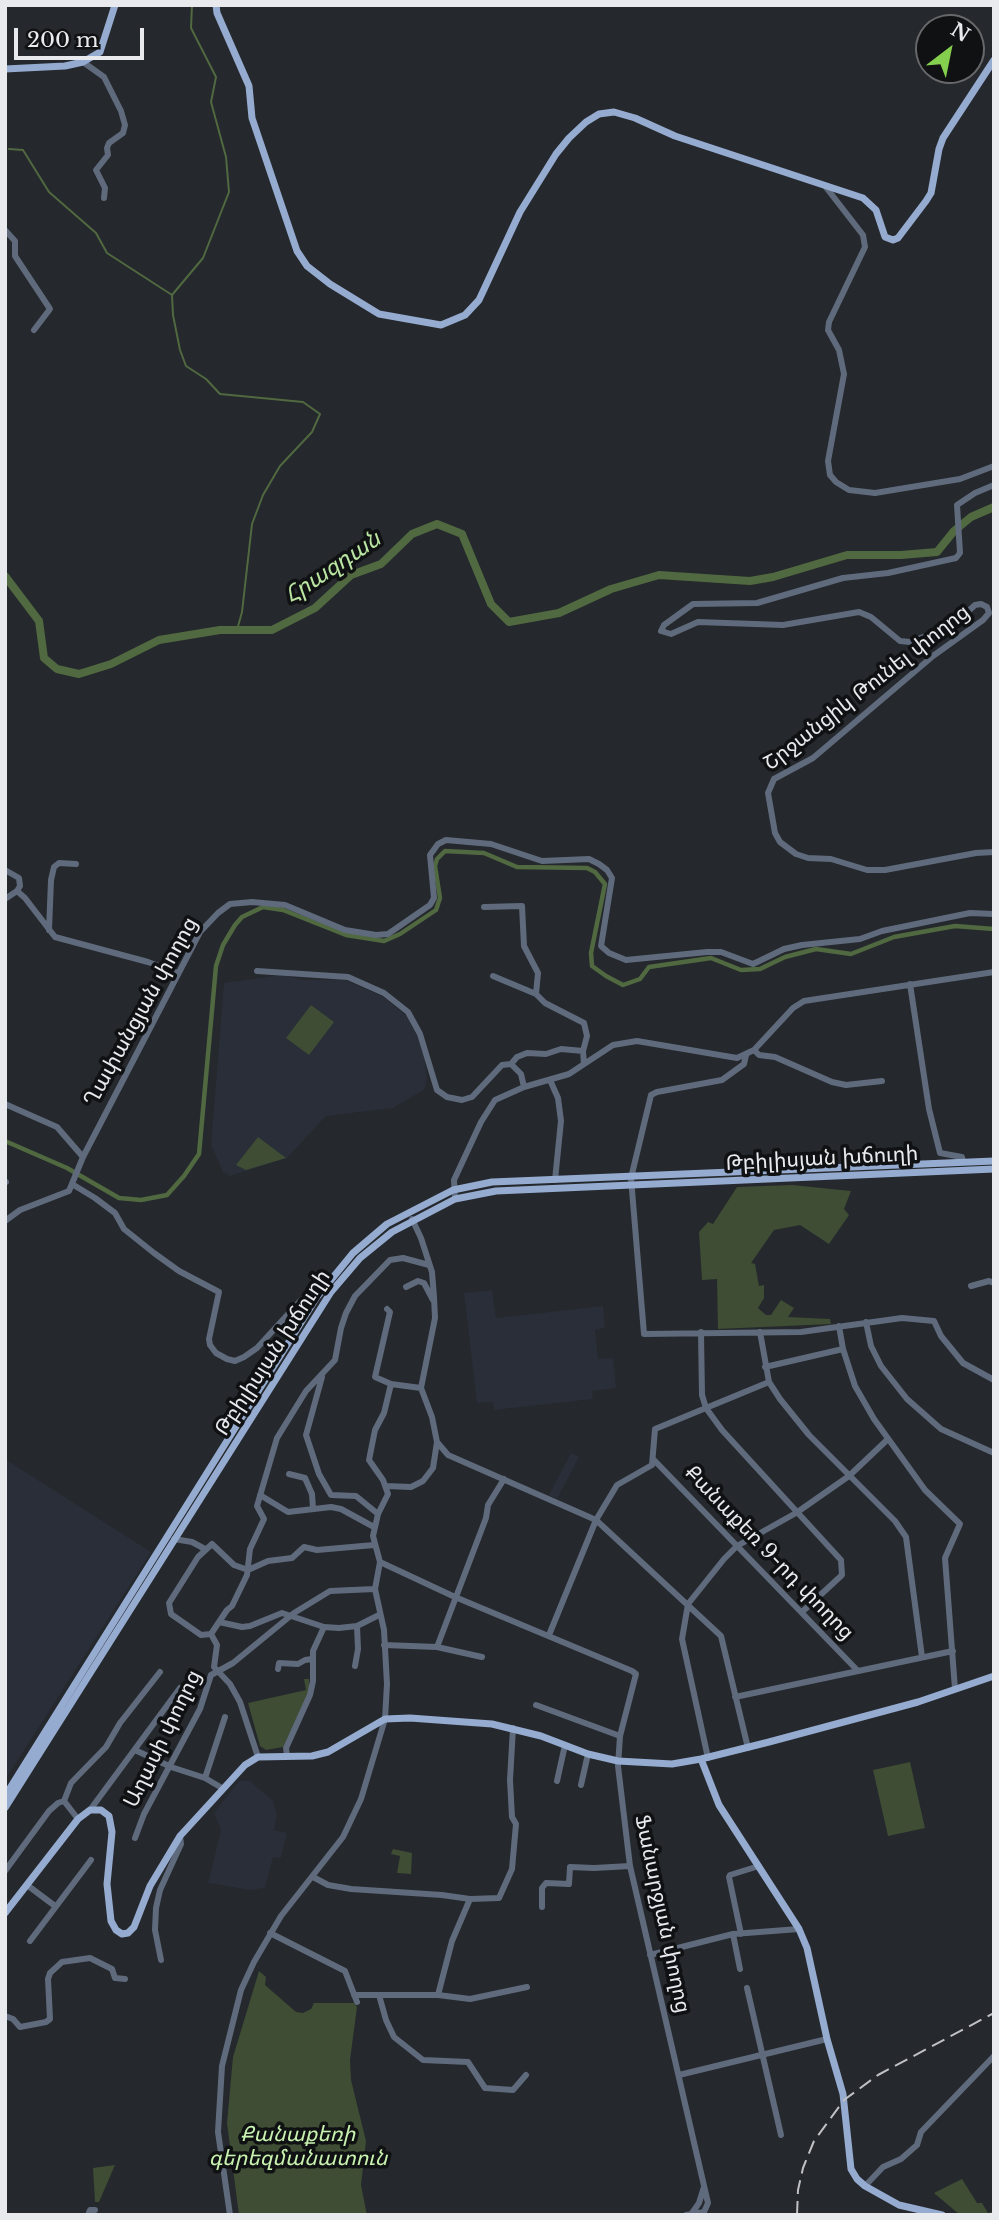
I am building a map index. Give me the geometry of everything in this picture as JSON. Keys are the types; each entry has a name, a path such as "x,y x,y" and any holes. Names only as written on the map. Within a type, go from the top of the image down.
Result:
{"main road":[{"path":"5,69 65,66 83,62 100,52 114,5"},
{"path":"216,5 249,86 252,118 297,251 307,266 330,284 379,314 441,325 465,315 479,300 520,212 556,154 586,122 599,114 614,112 635,118 675,136 850,193 871,204 882,223 886,237 893,240 898,238 926,201 931,192 943,138 994,60"},
{"name":"Թբիլիսյան խճուղի","path":"5,1796 331,1292 374,1245 412,1219 454,1194 631,1181 994,1161"},
{"name":"Թբիլիսյան խճուղի","path":"5,1808 161,1552 174,1539 317,1297 369,1238 409,1211 492,1182 631,1181 994,1169"},
{"path":"5,1913 78,1819 90,1810 101,1810 109,1816 112,1832 107,1884 111,1921 116,1930 122,1934 128,1933 134,1927 150,1886 180,1836 245,1765 258,1757 312,1756 328,1752 384,1720 492,1724 618,1761 672,1764 705,1759 918,1702 994,1676"},
{"path":"705,1759 719,1805 799,1929 807,1948 844,2100 851,2169 865,2186 899,2205 919,2213 942,2215"}],"street":[{"path":"83,62 104,77 125,125 123,133 108,145 108,155 96,170 105,188 104,198"},
{"path":"824,184 863,234 865,247 828,322 828,330 839,350 844,374 828,461 830,475 849,490 875,493 960,479 994,466"},
{"path":"844,208 844,198 850,193"},
{"path":"5,230 15,241 15,256 50,309 34,330"},
{"name":"Շրջանցիկ Թունել փողոց","path":"994,485 957,505 960,552 956,558 888,573 843,578 757,603 692,604 664,625 661,631 671,634 698,622 783,625 859,612 871,617 900,641 911,642 952,625 975,605 987,607 989,613 983,620 933,656 813,758 774,779 768,793 775,833 780,842 796,854 808,858 831,859 867,870 885,870 994,852"},
{"name":"Ղափանցյան փողոց","path":"72,1182 178,973 204,927 218,912 230,904 252,902 285,905 345,930 376,935 388,934 430,905 435,898 430,855 438,844 446,840 491,844 542,861 589,859 599,864 612,878 601,946 609,953 626,960 721,952 753,964 784,949 812,943 860,939 882,931 970,913 994,914"},
{"path":"49,930 54,867 59,863 76,864"},
{"path":"5,870 19,878 20,886 5,899"},
{"path":"17,891 55,937 148,962 178,973"},
{"path":"484,907 522,906 524,946 538,973 536,994"},
{"path":"257,971 348,977 384,993 408,1013 420,1034 435,1087 447,1097 462,1100 472,1097 502,1065 511,1064 517,1057 527,1053 546,1054 561,1049 583,1051"},
{"path":"454,1194 455,1178 489,1108 502,1096 569,1074 613,1045 629,1040 737,1058 754,1051 793,1007 804,1001 994,972"},
{"path":"494,976 536,994 545,1003 583,1023 587,1036 583,1051 584,1064"},
{"path":"910,984 929,1109 940,1153 962,1157 963,1162"},
{"path":"754,1051 759,1055 775,1057 832,1082 846,1085 882,1082"},
{"path":"746,1055 744,1064 722,1080 651,1095 631,1181 644,1334 801,1332 902,1318 934,1321 946,1344 963,1363 994,1380"},
{"path":"511,1064 521,1074 524,1087"},
{"path":"550,1080 558,1098 561,1121 555,1180"},
{"path":"5,1104 57,1127 82,1160"},
{"path":"5,1221 20,1210 69,1191 72,1182 115,1213 124,1229 154,1253 179,1271 219,1292 210,1345 216,1353 235,1361 257,1348 300,1300 309,1296 317,1297"},
{"path":"386,1486 411,1487 423,1481 433,1468 436,1442 432,1417 421,1388 433,1327 435,1301 429,1265 412,1219"},
{"path":"211,1634 239,1596 248,1570 250,1549 264,1520 257,1507 277,1438 306,1391 335,1360 345,1313 355,1296 384,1263 390,1260 403,1258 429,1265"},
{"path":"406,1287 418,1281 424,1283 435,1301"},
{"path":"971,1286 989,1281 994,1283"},
{"path":"387,1308 390,1312 374,1374 377,1379 391,1384 421,1388"},
{"path":"866,1322 871,1346 881,1366 907,1399 941,1429 994,1453"},
{"path":"839,1326 855,1386 888,1439 925,1490 960,1524 945,1558 955,1689"},
{"path":"701,1332 702,1395 706,1408 722,1430 796,1513 838,1554 842,1575 802,1612"},
{"path":"761,1332 769,1382 809,1435 895,1521 906,1537 922,1657"},
{"path":"765,1367 843,1349"},
{"path":"322,1375 306,1435 310,1451 327,1492 332,1496 356,1496 378,1514"},
{"path":"548,1635 596,1520 618,1483 650,1468 654,1460 656,1427 769,1382"},
{"path":"229,2215 218,2132 222,2066 241,1990 270,1933 343,1837 373,1764 384,1720 387,1684 384,1630 375,1589 380,1562 374,1545 374,1527 388,1496 386,1486 369,1460 375,1430 384,1413 391,1384"},
{"path":"705,1759 682,1639 688,1604 737,1546 796,1513 849,1476 888,1439"},
{"path":"436,1442 448,1455 596,1520 721,1636 748,1748"},
{"name":"Քանաքեռ 9-րդ փողոց","path":"654,1460 858,1671"},
{"path":"289,1474 305,1478 313,1498 313,1508"},
{"path":"437,1647 486,1518 488,1506 504,1479"},
{"path":"313,1498 327,1492"},
{"path":"260,1495 288,1511 325,1506 341,1509 374,1527"},
{"path":"174,1539 192,1542 205,1549"},
{"path":"211,1634 201,1635 171,1614 168,1607 205,1549 212,1544 234,1565 248,1570 268,1562 292,1558 304,1547 317,1550 374,1545"},
{"name":"Ֆանարջյան փողոց","path":"380,1562 455,1597 634,1672 636,1679 620,1736 618,1761 630,1866 704,2187 707,2207 704,2212 689,2214"},
{"name":"Աղասի փողոց","path":"135,1838 200,1709 211,1675 233,1663 290,1616 330,1591 375,1589"},
{"path":"219,1622 250,1626 279,1613 339,1628 357,1626 379,1615"},
{"path":"286,1756 286,1748 310,1695 317,1639 324,1626"},
{"path":"355,1666 357,1626"},
{"path":"211,1634 217,1643 214,1660 217,1671 230,1684 240,1702 258,1757"},
{"path":"384,1645 437,1647 482,1657"},
{"path":"735,1697 953,1651"},
{"path":"278,1669 279,1663 298,1664 313,1659"},
{"path":"64,1801 71,1783 106,1747 120,1723 160,1672"},
{"path":"90,1810 180,1688"},
{"path":"536,1705 620,1736"},
{"path":"205,1778 225,1717"},
{"path":"229,2215 217,2133 218,2085 239,1990 279,1915 341,1836 372,1763 384,1720"},
{"path":"313,1877 328,1885 351,1889 470,1899 499,1898 512,1869 516,1824 513,1818 510,1780 513,1728"},
{"path":"557,1781 565,1745"},
{"path":"135,1750 171,1767 205,1778 222,1788"},
{"path":"580,1785 588,1754"},
{"path":"64,1801 78,1819"},
{"path":"5,1871 50,1811 64,1801"},
{"path":"161,1960 155,1930 156,1908 160,1889 181,1844 180,1836"},
{"path":"30,1941 91,1860"},
{"path":"542,1907 542,1888 546,1883 569,1884 570,1867 630,1866"},
{"path":"740,1969 729,1877 759,1866"},
{"path":"27,1885 55,1906"},
{"path":"438,1995 452,1941 470,1899"},
{"path":"650,1955 737,1934 799,1929"},
{"path":"270,1933 341,1968 347,1975 356,1998 379,1995 438,1995 470,1999 527,1987"},
{"path":"5,2016 20,2027 50,2019 48,1979 50,1973 62,1962 90,1958 112,1969 115,1978 125,1979"},
{"path":"747,1988 781,2134"},
{"path":"379,1995 386,2021 394,2037 423,2060 468,2062 485,2088 513,2090 526,2076"},
{"path":"679,2075 827,2039"},
{"path":"865,2186 883,2167 901,2159 917,2145 921,2132 994,2056"},
{"path":"88,2215 90,2210 95,2210"}],"shaded area":[{"path":"281,975 305,980 345,980 382,996 407,1016 423,1048 427,1077 425,1089 393,1108 326,1116 287,1158 230,1176 223,1172 211,1145 224,983"},
{"path":"492,1290 496,1318 603,1306 605,1328 595,1330 598,1359 613,1358 616,1388 592,1391 593,1399 494,1410 493,1402 477,1403 464,1293"},
{"path":"571,1453 579,1457 557,1499 549,1495"},
{"path":"5,1459 151,1552 5,1780"},
{"path":"239,1781 250,1781 273,1801 277,1814 274,1830 287,1833 281,1858 273,1857 265,1888 250,1890 208,1883 221,1830 214,1813"}],"green space":[{"path":"311,1005 334,1022 309,1055 286,1038"},
{"path":"258,1137 286,1158 246,1170 236,1165"},
{"path":"792,1185 851,1191 844,1209 849,1215 829,1244 800,1225 774,1230 751,1263 755,1264 759,1286 764,1285 764,1298 758,1308 766,1315 771,1315 781,1300 794,1308 788,1317 830,1319 831,1324 718,1329 717,1279 702,1280 699,1232 708,1222 713,1224 737,1187"},
{"path":"304,1679 309,1679 309,1693 283,1747 266,1750 260,1746 248,1703 306,1690"},
{"path":"910,1762 925,1828 888,1836 873,1770"},
{"path":"393,1849 412,1853 411,1874 397,1873 400,1856 391,1854"},
{"name":"Քանաքեռի գերեզմանատուն","path":"259,1971 266,1977 265,1985 296,2012 303,2013 311,2009 314,2003 354,2003 357,2007 350,2060 351,2080 366,2141 361,2185 367,2215 239,2215 227,2123 233,2057"},
{"path":"115,2165 99,2202 95,2202 93,2168"},
{"path":"962,2179 977,2203 982,2203 988,2213 994,2211 994,2215 960,2215 934,2193"}],"waterway":[{"path":"192,5 191,28 216,77 211,102 226,157 229,192 203,258 172,295 180,350 186,366 206,379 220,394 303,402 320,414 312,432 280,466 263,495 252,524 242,612 237,630"},
{"path":"9,149 23,150 49,192 96,233 107,253 172,295"},
{"name":"Հրազդան","path":"5,576 39,621 44,658 57,669 79,674 111,664 159,640 220,630 272,630 315,608 351,575 381,564 412,534 437,524 462,534 491,604 509,622 559,613 611,589 659,575 750,581 847,555 937,552 954,531 971,517 994,507"},
{"path":"5,1141 67,1168 119,1198 141,1200 167,1195 199,1154 216,966 223,945 235,925 242,917 263,907 283,910 346,935 384,941 400,934 436,910 440,898 435,866 437,859 445,851 484,853 517,867 587,868 595,872 605,884 591,953 592,966 623,985 640,979 649,967 711,958 741,970 760,969 785,957 816,949 851,954 894,937 955,926 994,929"}],"railway":[{"path":"797,2215 798,2190 803,2168 814,2141 844,2100 878,2075 994,2013"}]}
